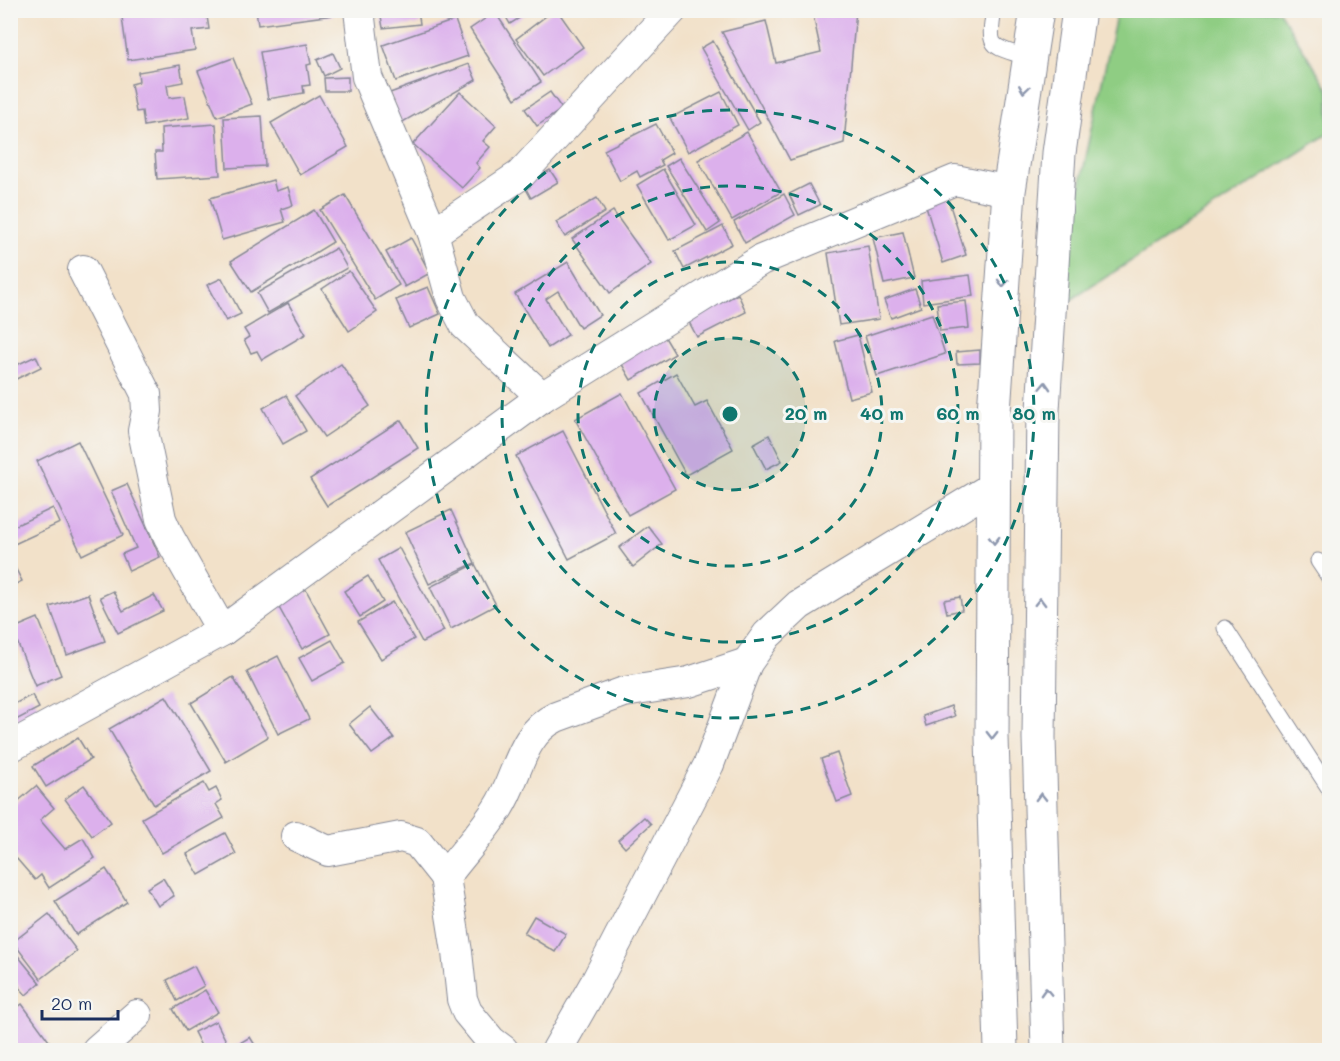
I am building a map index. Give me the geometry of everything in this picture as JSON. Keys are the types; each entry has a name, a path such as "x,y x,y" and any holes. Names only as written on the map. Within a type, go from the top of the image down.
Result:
{"street":[{"path":"359,10 367,77 433,233 451,298 465,325 542,397"},
{"path":"433,233 520,175 672,10"},
{"path":"1001,1050 992,737 994,412 1009,191 1037,10"},
{"path":"1048,1050 1039,738 1043,410 1059,153 1079,10"},
{"path":"10,747 222,631 542,397 761,260 955,180 1009,191"},
{"path":"83,270 146,394 147,411 143,431 161,519 222,631"},
{"path":"557,1050 597,980 709,764 747,663 767,634 799,605 994,486"},
{"path":"445,877 499,807 521,753 546,722 624,692 689,682 747,663"},
{"path":"296,837 328,851 401,837 417,842 445,877 458,952 462,999 467,1012 491,1041 503,1050"},
{"path":"97,1050 137,1015"}],"lane":[{"path":"994,10 990,37 993,44 1028,58"},
{"path":"1318,561 1329,579"},
{"path":"1225,628 1329,790"}],"green space":[{"path":"1117,11 1279,11 1329,90 1329,133 1063,305 1077,200"}],"building":[{"path":"121,10 206,10 209,29 192,31 195,50 128,60"},
{"path":"256,10 333,10 333,15 258,25"},
{"path":"380,10 418,10 420,24 383,28"},
{"path":"502,10 532,10 510,24"},
{"path":"557,10 583,47 543,76 516,39"},
{"path":"812,10 856,10 844,143 790,160 722,32 766,21 776,63 821,52"},
{"path":"893,10 924,10 923,17"},
{"path":"495,12 541,82 515,99 470,29"},
{"path":"455,20 468,56 396,81 383,45"},
{"path":"713,41 760,122 748,130 701,48"},
{"path":"307,44 311,64 307,65 310,85 303,86 304,93 268,99 260,52"},
{"path":"333,53 340,68 324,76 317,60"},
{"path":"233,58 252,104 217,117 198,71"},
{"path":"469,64 476,80 401,123 390,93"},
{"path":"180,65 183,82 167,85 169,98 185,96 189,118 144,126 142,111 136,112 131,84 139,82 138,72"},
{"path":"348,77 348,91 325,91 324,78"},
{"path":"460,92 496,126 483,141 490,147 476,163 480,168 462,188 413,144"},
{"path":"550,92 562,109 537,126 525,109"},
{"path":"721,92 738,125 688,152 670,118"},
{"path":"319,95 348,147 300,175 271,123"},
{"path":"262,116 265,166 227,168 224,118"},
{"path":"216,124 220,175 157,179 155,152 162,152 161,128"},
{"path":"656,124 672,153 660,160 663,165 640,177 637,171 620,181 604,150"},
{"path":"747,132 781,192 732,220 698,160"},
{"path":"679,158 720,223 707,232 666,166"},
{"path":"663,169 696,225 669,240 637,185"},
{"path":"550,170 558,182 531,198 524,185"},
{"path":"273,180 276,191 288,187 293,205 281,209 285,222 222,240 210,198"},
{"path":"809,184 820,205 799,215 789,194"},
{"path":"946,193 966,255 943,263 924,200"},
{"path":"784,194 795,215 745,243 734,222"},
{"path":"345,195 399,285 375,300 320,210"},
{"path":"597,198 605,212 565,237 556,222"},
{"path":"314,210 333,242 251,292 231,261"},
{"path":"613,211 651,264 610,293 572,239"},
{"path":"723,226 732,244 684,269 675,251"},
{"path":"903,232 914,278 884,284 873,238"},
{"path":"411,238 430,273 405,287 386,252"},
{"path":"868,246 879,319 839,325 828,253"},
{"path":"336,248 347,268 268,313 257,293"},
{"path":"568,262 600,315 580,328 558,291 546,299 568,335 548,348 515,294"},
{"path":"349,271 377,312 349,331 322,289"},
{"path":"970,275 973,296 923,303 921,281"},
{"path":"222,278 241,314 226,321 207,285"},
{"path":"428,287 440,314 409,328 396,300"},
{"path":"915,289 921,307 891,318 884,300"},
{"path":"738,294 746,312 697,337 688,320"},
{"path":"966,301 969,328 940,331 937,304"},
{"path":"288,303 306,334 262,360 257,351 251,353 244,340 249,337 244,329"},
{"path":"932,314 945,354 877,376 865,336"},
{"path":"663,334 675,354 631,380 620,361"},
{"path":"858,335 872,392 849,398 835,341"},
{"path":"980,350 980,363 957,364 956,352"},
{"path":"36,356 41,367 10,382 10,368"},
{"path":"341,364 370,406 324,437 295,396"},
{"path":"676,373 695,407 707,401 733,449 686,475 641,393"},
{"path":"622,393 675,489 628,515 575,419"},
{"path":"286,395 306,431 283,444 263,408"},
{"path":"401,420 418,448 327,506 310,479"},
{"path":"563,431 616,534 569,559 516,456"},
{"path":"769,435 782,461 766,469 753,444"},
{"path":"78,441 123,535 82,555 37,461"},
{"path":"127,484 160,557 129,571 122,554 136,548 111,491"},
{"path":"53,508 60,523 10,546 10,528"},
{"path":"451,510 475,563 429,584 405,532"},
{"path":"648,526 662,544 633,567 619,548"},
{"path":"399,548 444,631 422,642 378,560"},
{"path":"10,558 22,581 10,587"},
{"path":"475,564 496,605 451,629 430,587"},
{"path":"368,576 383,602 360,617 344,591"},
{"path":"305,588 330,634 302,649 277,604"},
{"path":"113,591 123,611 154,595 163,611 118,633 100,597"},
{"path":"88,594 105,641 67,655 50,607"},
{"path":"960,597 962,610 947,613 944,600"},
{"path":"392,602 414,639 381,659 358,622"},
{"path":"38,618 61,675 35,686 12,629"},
{"path":"332,640 345,663 312,681 299,658"},
{"path":"278,656 309,719 278,734 247,672"},
{"path":"233,677 268,737 226,762 191,703"},
{"path":"32,695 39,708 16,720 10,706"},
{"path":"166,696 211,771 154,805 109,729"},
{"path":"951,706 955,716 926,726 923,716"},
{"path":"370,707 394,738 372,754 349,724"},
{"path":"78,738 91,759 46,787 33,766"},
{"path":"837,753 852,796 837,802 821,759"},
{"path":"204,783 209,792 216,788 222,800 216,804 224,818 162,853 142,818"},
{"path":"84,785 111,822 92,836 65,799"},
{"path":"36,786 54,808 40,820 65,849 83,838 95,858 49,888 41,875 35,880 10,851 10,808"},
{"path":"644,817 651,824 625,848 618,840"},
{"path":"225,833 236,854 199,875 187,854"},
{"path":"106,869 127,902 76,935 55,901"},
{"path":"163,878 174,896 158,906 147,888"},
{"path":"49,914 77,951 41,979 13,942"},
{"path":"534,916 566,934 555,952 524,933"},
{"path":"10,946 40,983 26,995 10,976"},
{"path":"194,966 204,986 177,1001 167,980"},
{"path":"205,990 218,1012 186,1031 173,1009"},
{"path":"22,1004 49,1041 35,1050 14,1050 10,1045 10,1013"},
{"path":"216,1021 228,1045 217,1050 203,1050 194,1032"},
{"path":"250,1037 258,1050 228,1050"}]}
